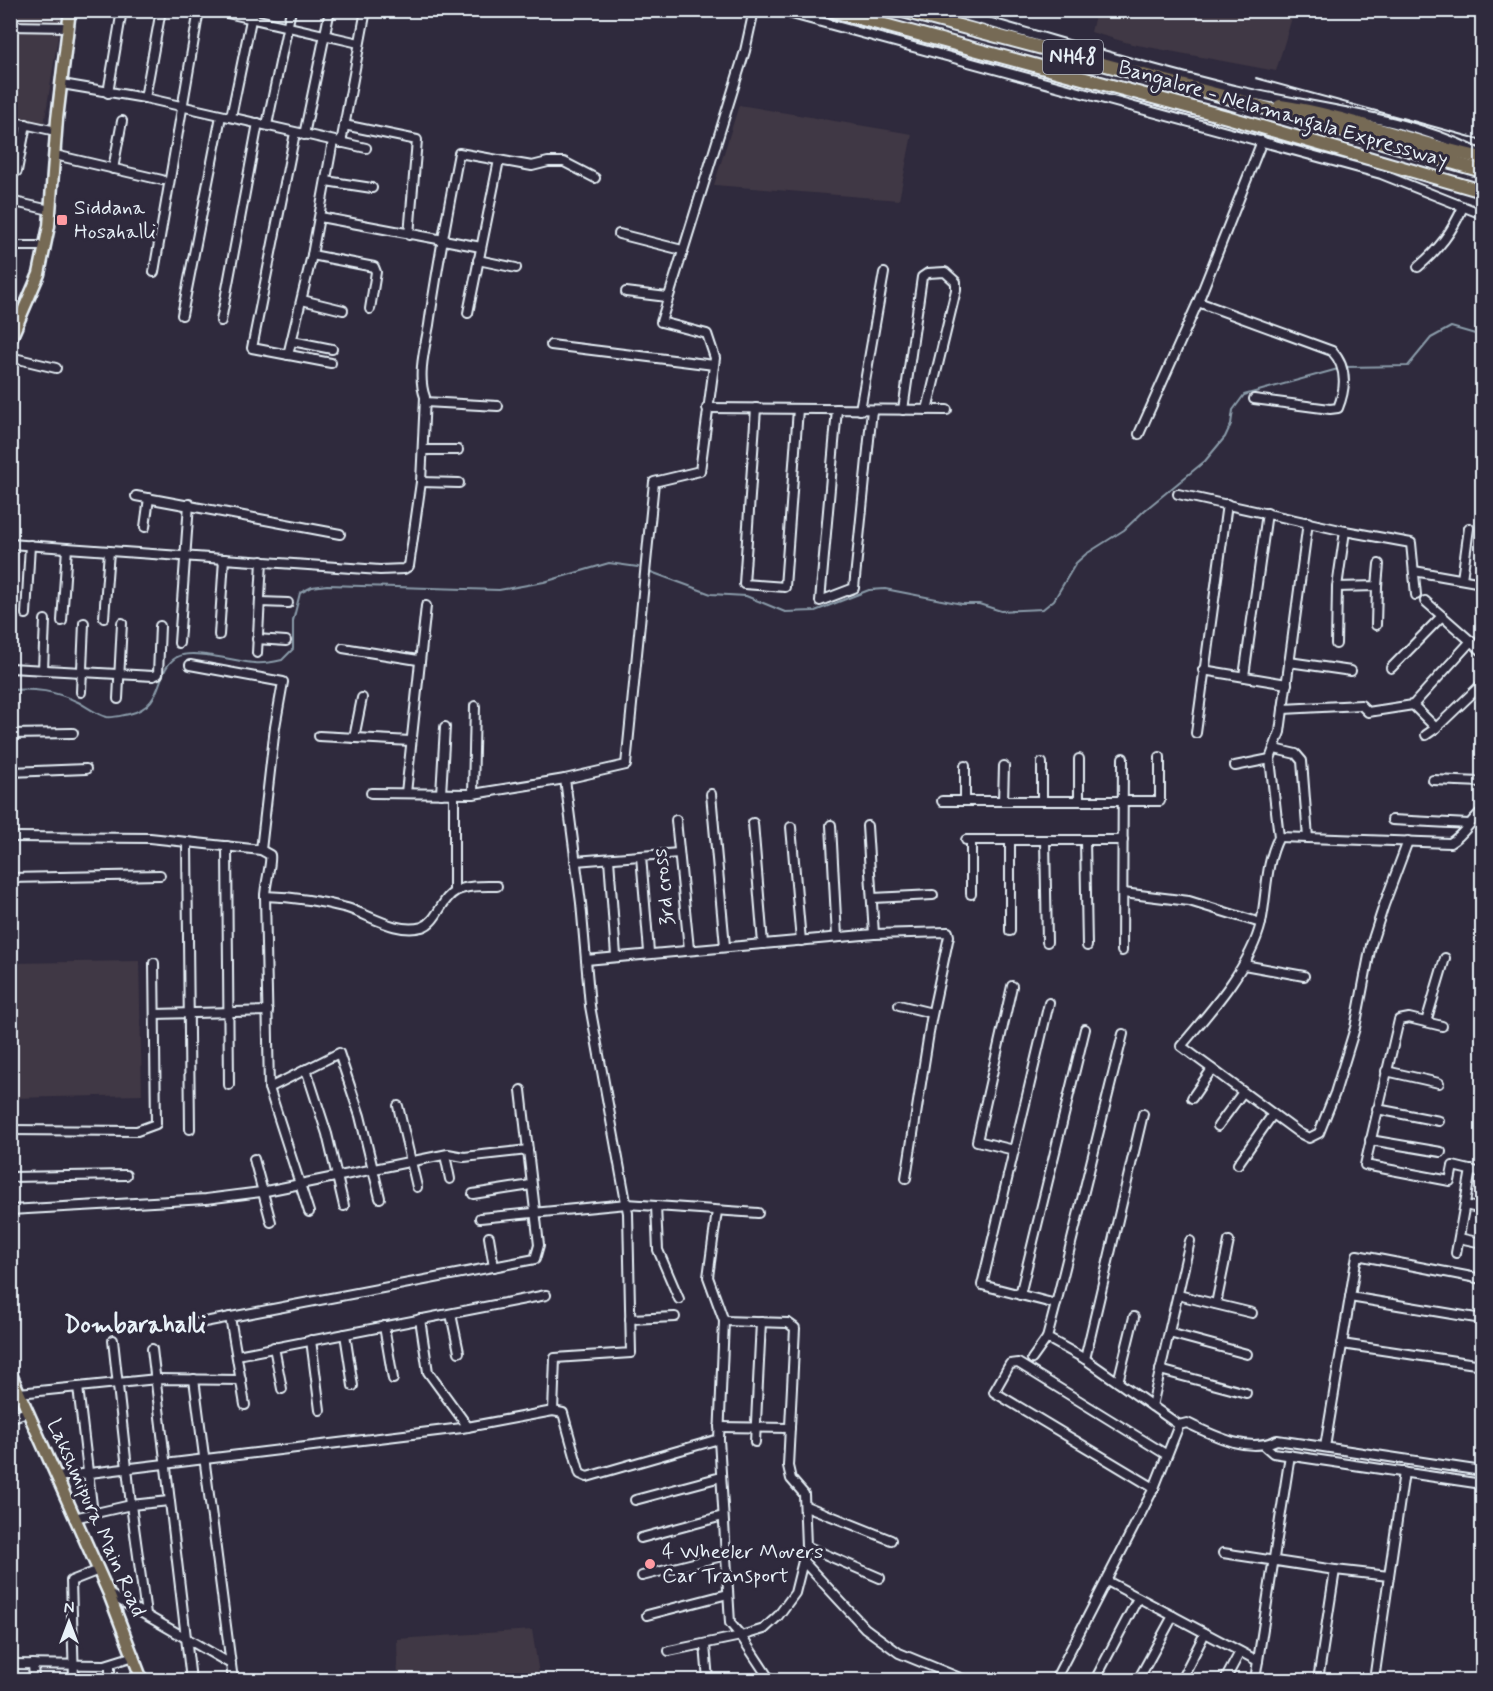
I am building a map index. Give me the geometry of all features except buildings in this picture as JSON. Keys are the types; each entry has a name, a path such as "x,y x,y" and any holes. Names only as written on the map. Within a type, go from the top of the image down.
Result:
{"highway":[{"name":"Bangalore - Nelamangala Expressway","path":"829,10 1227,117 1482,191"},
{"name":"Bangalore - Nelamangala Expressway","path":"899,10 1234,99 1482,171"},
{"path":"1234,99 1320,112 1449,151 1482,157"},
{"path":"1433,177 1482,200"}],"main road":[{"path":"10,341 39,274 45,246 70,10"},
{"name":"Lakshmipura Main Road","path":"10,1372 99,1570 142,1680"}],"street":[{"path":"108,93 122,10"},
{"path":"145,98 161,10"},
{"path":"154,272 199,10"},
{"path":"214,10 359,43"},
{"path":"231,117 253,10"},
{"path":"267,125 291,10"},
{"path":"330,10 252,348 331,363"},
{"path":"288,355 312,255 326,181 344,125 366,10"},
{"path":"371,793 473,794 565,779 626,765 654,482 700,471 715,358 707,334 661,322 745,51 754,10"},
{"path":"777,10 1381,174 1482,214"},
{"path":"945,10 971,14 1235,90 1334,109 1453,141 1482,157"},
{"path":"10,26 68,27"},
{"path":"62,84 145,98 366,148"},
{"path":"182,315 221,116"},
{"path":"10,121 56,131"},
{"path":"113,169 122,122"},
{"path":"221,321 258,123"},
{"path":"10,170 17,171 26,124"},
{"path":"344,125 417,140 409,235"},
{"path":"1139,434 1198,302 1262,141"},
{"path":"10,544 404,569 409,566 412,559 421,482 425,402 422,390 424,357 441,240 459,153 532,166 548,162 564,162 594,178"},
{"path":"55,155 162,180"},
{"path":"468,313 499,160"},
{"path":"326,181 372,189"},
{"path":"10,201 50,210"},
{"path":"1418,267 1438,250 1455,225 1463,207"},
{"path":"320,217 481,247"},
{"path":"619,234 682,250"},
{"path":"10,246 45,246"},
{"path":"312,255 374,267 376,272 369,309"},
{"path":"478,260 516,268"},
{"path":"903,410 920,285 922,277 937,271 951,276 956,282 956,290 927,410"},
{"path":"860,410 884,273"},
{"path":"626,292 667,297"},
{"path":"302,300 344,310"},
{"path":"1198,302 1332,351 1341,368 1346,387 1338,408 1330,409 1254,399"},
{"path":"292,341 332,349"},
{"path":"551,345 714,364"},
{"path":"10,357 56,368"},
{"path":"425,402 498,406"},
{"path":"707,408 947,410"},
{"path":"756,408 744,584 785,587 798,409"},
{"path":"837,409 820,600 854,588 872,411"},
{"path":"423,450 458,450"},
{"path":"421,482 459,483"},
{"path":"1178,494 1345,531 1411,543 1416,595"},
{"path":"136,496 189,504 340,534"},
{"path":"145,527 149,498"},
{"path":"179,643 189,504"},
{"path":"1196,732 1227,504"},
{"path":"1244,676 1268,513"},
{"path":"1308,522 1283,709 1275,749 1270,759 1279,837 1268,870 1261,923 1244,965 1180,1046 1309,1138 1319,1133 1335,1093 1355,1028 1374,935 1408,842"},
{"path":"1462,579 1469,528"},
{"path":"1336,644 1337,588 1345,531"},
{"path":"26,614 30,545"},
{"path":"62,621 67,548"},
{"path":"104,618 109,551"},
{"path":"219,635 224,559"},
{"path":"257,653 262,561"},
{"path":"1376,625 1379,564"},
{"path":"1414,571 1482,583"},
{"path":"1337,588 1377,586"},
{"path":"1425,601 1482,651"},
{"path":"260,602 288,603"},
{"path":"406,794 418,660 426,606"},
{"path":"1391,668 1442,616"},
{"path":"43,670 45,620"},
{"path":"81,692 84,623"},
{"path":"118,699 122,623"},
{"path":"10,668 153,676 158,674 160,626"},
{"path":"257,639 286,641"},
{"path":"1283,709 1361,705 1368,712 1413,705 1471,641"},
{"path":"343,648 418,660"},
{"path":"1289,662 1351,671"},
{"path":"190,665 283,682 275,727 261,850"},
{"path":"1203,670 1287,684"},
{"path":"1426,735 1437,728 1482,684"},
{"path":"354,738 362,698"},
{"path":"1413,705 1437,728"},
{"path":"473,794 476,706"},
{"path":"441,794 445,727"},
{"path":"10,734 73,733"},
{"path":"319,736 411,741"},
{"path":"1275,749 1296,754 1302,761 1308,838"},
{"path":"942,801 1160,801 1160,757"},
{"path":"1122,951 1123,758"},
{"path":"1079,759 1079,801"},
{"path":"1235,766 1270,759"},
{"path":"1042,763 1042,801"},
{"path":"964,801 965,766"},
{"path":"1003,801 1004,766"},
{"path":"10,771 86,769"},
{"path":"553,1410 555,1358 630,1353 627,1204 590,1006 565,779"},
{"path":"1433,780 1482,783"},
{"path":"454,794 454,891"},
{"path":"711,794 725,946"},
{"path":"1279,837 1450,843 1461,837 1469,824 1482,811"},
{"name":"3rd cross","path":"676,820 689,949"},
{"path":"1392,820 1469,824"},
{"path":"753,823 763,944"},
{"path":"831,825 837,937"},
{"path":"867,826 874,934"},
{"path":"791,827 801,940"},
{"path":"10,837 150,838 261,850 270,855 272,860 266,878 265,896 269,1088 309,1212"},
{"path":"971,894 968,840 1123,840"},
{"path":"1010,840 1010,931"},
{"path":"1045,840 1047,942"},
{"path":"1085,840 1087,946"},
{"path":"187,842 190,1129"},
{"path":"227,846 229,1084"},
{"path":"575,861 679,853"},
{"path":"641,856 649,952"},
{"path":"609,859 616,956"},
{"path":"10,878 160,874"},
{"path":"265,896 334,905 387,924 422,927 432,921 441,904 454,891 467,887 497,886"},
{"path":"1123,893 1189,901 1261,923"},
{"path":"873,898 933,895"},
{"path":"586,960 649,952 874,934 948,932 932,1013 906,1178"},
{"path":"1426,1022 1445,958"},
{"path":"10,1130 137,1131 156,1124 154,963"},
{"path":"1244,965 1304,976"},
{"path":"1012,986 976,1141 1014,1150"},
{"path":"1049,1003 982,1285 1056,1304"},
{"path":"899,1005 932,1013"},
{"path":"155,1014 268,1011"},
{"path":"1442,1026 1409,1018 1399,1020 1365,1165 1450,1181 1453,1166 1482,1173"},
{"path":"1020,1295 1085,1029"},
{"path":"1032,1359 1047,1338 1123,1034"},
{"path":"269,1088 339,1053 374,1169 380,1198"},
{"path":"306,1069 344,1206"},
{"path":"1192,1098 1212,1069"},
{"path":"1386,1071 1439,1083"},
{"path":"194,1324 536,1259 539,1245 522,1090"},
{"path":"1218,1126 1243,1092"},
{"path":"398,1106 417,1187"},
{"path":"1377,1109 1439,1121"},
{"path":"1085,1359 1143,1114"},
{"path":"1238,1164 1273,1114"},
{"path":"1370,1140 1441,1152"},
{"path":"10,1210 206,1199 261,1192 445,1155 464,1157 528,1150"},
{"path":"445,1155 450,1179"},
{"path":"254,1159 261,1192 271,1222"},
{"path":"1456,1253 1471,1170"},
{"path":"10,1177 126,1175"},
{"path":"473,1194 531,1185"},
{"path":"480,1218 627,1204 758,1213"},
{"path":"1465,1205 1482,1209"},
{"path":"656,1206 658,1250 679,1299"},
{"path":"717,1211 708,1277 724,1321 719,1438 731,1628 741,1636 770,1680"},
{"path":"489,1237 494,1267"},
{"path":"1459,1238 1482,1243"},
{"path":"1152,1406 1190,1241"},
{"path":"1216,1304 1229,1241"},
{"path":"1325,1447 1357,1255 1482,1279"},
{"path":"237,1355 546,1295"},
{"path":"1178,1295 1252,1313"},
{"path":"1350,1297 1482,1319"},
{"path":"451,1314 459,1352"},
{"path":"230,1317 245,1405"},
{"path":"630,1319 675,1317"},
{"path":"1118,1382 1134,1317"},
{"path":"420,1319 429,1372 468,1427"},
{"path":"724,1321 788,1323 795,1328 788,1466 791,1479 804,1494 806,1546 880,1578"},
{"path":"755,1442 761,1322"},
{"path":"384,1326 393,1379"},
{"path":"1169,1333 1247,1354"},
{"path":"345,1334 353,1386"},
{"path":"1047,1338 1085,1359 1179,1425 1187,1423 1218,1437 1265,1446 1273,1453 1482,1484"},
{"path":"113,1340 126,1469 146,1614"},
{"path":"311,1340 320,1410"},
{"path":"1342,1344 1482,1365"},
{"path":"274,1347 282,1389"},
{"path":"152,1349 191,1680"},
{"path":"1154,1488 995,1394 994,1390 1010,1364 1018,1363 1167,1455"},
{"path":"1160,1370 1246,1393"},
{"path":"19,1393 157,1378 241,1380"},
{"path":"194,1379 233,1680"},
{"path":"78,1387 93,1514"},
{"path":"57,1477 468,1427 553,1410 563,1413 580,1474 587,1477 719,1438"},
{"path":"10,1418 27,1412"},
{"path":"1055,1680 1154,1488 1179,1425"},
{"path":"719,1426 790,1428"},
{"path":"1265,1446 1276,1440 1482,1471"},
{"path":"1255,1680 1290,1455"},
{"path":"1374,1680 1404,1473"},
{"path":"635,1500 721,1477"},
{"path":"74,1518 132,1505 169,1501"},
{"path":"806,1506 891,1540"},
{"path":"641,1538 723,1516"},
{"path":"1223,1553 1389,1576"},
{"path":"642,1576 726,1555"},
{"path":"669,1651 705,1645 764,1629 778,1616 795,1593 803,1562 865,1628 882,1641 909,1658 965,1680"},
{"path":"74,1680 71,1581 99,1570"},
{"path":"1318,1680 1335,1570"},
{"path":"1107,1581 1258,1661"},
{"path":"109,1594 231,1664"},
{"path":"647,1615 728,1594"},
{"path":"1095,1680 1138,1598"},
{"path":"1138,1680 1173,1616"},
{"path":"1181,1680 1205,1633"},
{"path":"705,1645 708,1680"},
{"path":"1225,1680 1240,1652"},
{"path":"10,1664 110,1664 134,1656"},
{"path":"33,1664 34,1680"},
{"path":"110,1664 110,1680"}],"shaded area":[{"path":"1096,10 1294,11 1276,71 1132,44 1091,32"},
{"path":"11,11 62,11 44,125 11,118"},
{"path":"739,105 912,134 899,200 714,185"},
{"path":"139,961 142,1095 11,1098 11,963"},
{"path":"532,1630 540,1680 398,1680 397,1639"}],"waterway":[{"path":"1344,367 1408,366 1431,338 1451,327 1482,336"},
{"path":"651,572 711,594 746,596 785,612 815,611 869,590 885,589 962,604 979,604 1001,611 1043,609 1054,600 1076,563 1124,530 1205,461 1225,437 1231,424 1233,410 1244,395 1338,369"},
{"path":"10,690 28,689 53,693 70,698 103,716 129,714 141,710 155,696 165,671 177,657 194,654 258,663 282,660 293,649 293,621 300,593 312,587 327,585 499,590 544,582 609,563 638,567"}],"railway":[{"path":"1256,78 1482,140"}],"place":[{"name":"Siddana Hosahalli","path":"62,220"},
{"name":"4 Wheeler Movers Car Transport","path":"650,1564"}],"district":[{"name":"Dombarahalli","path":"135,1325"}]}
